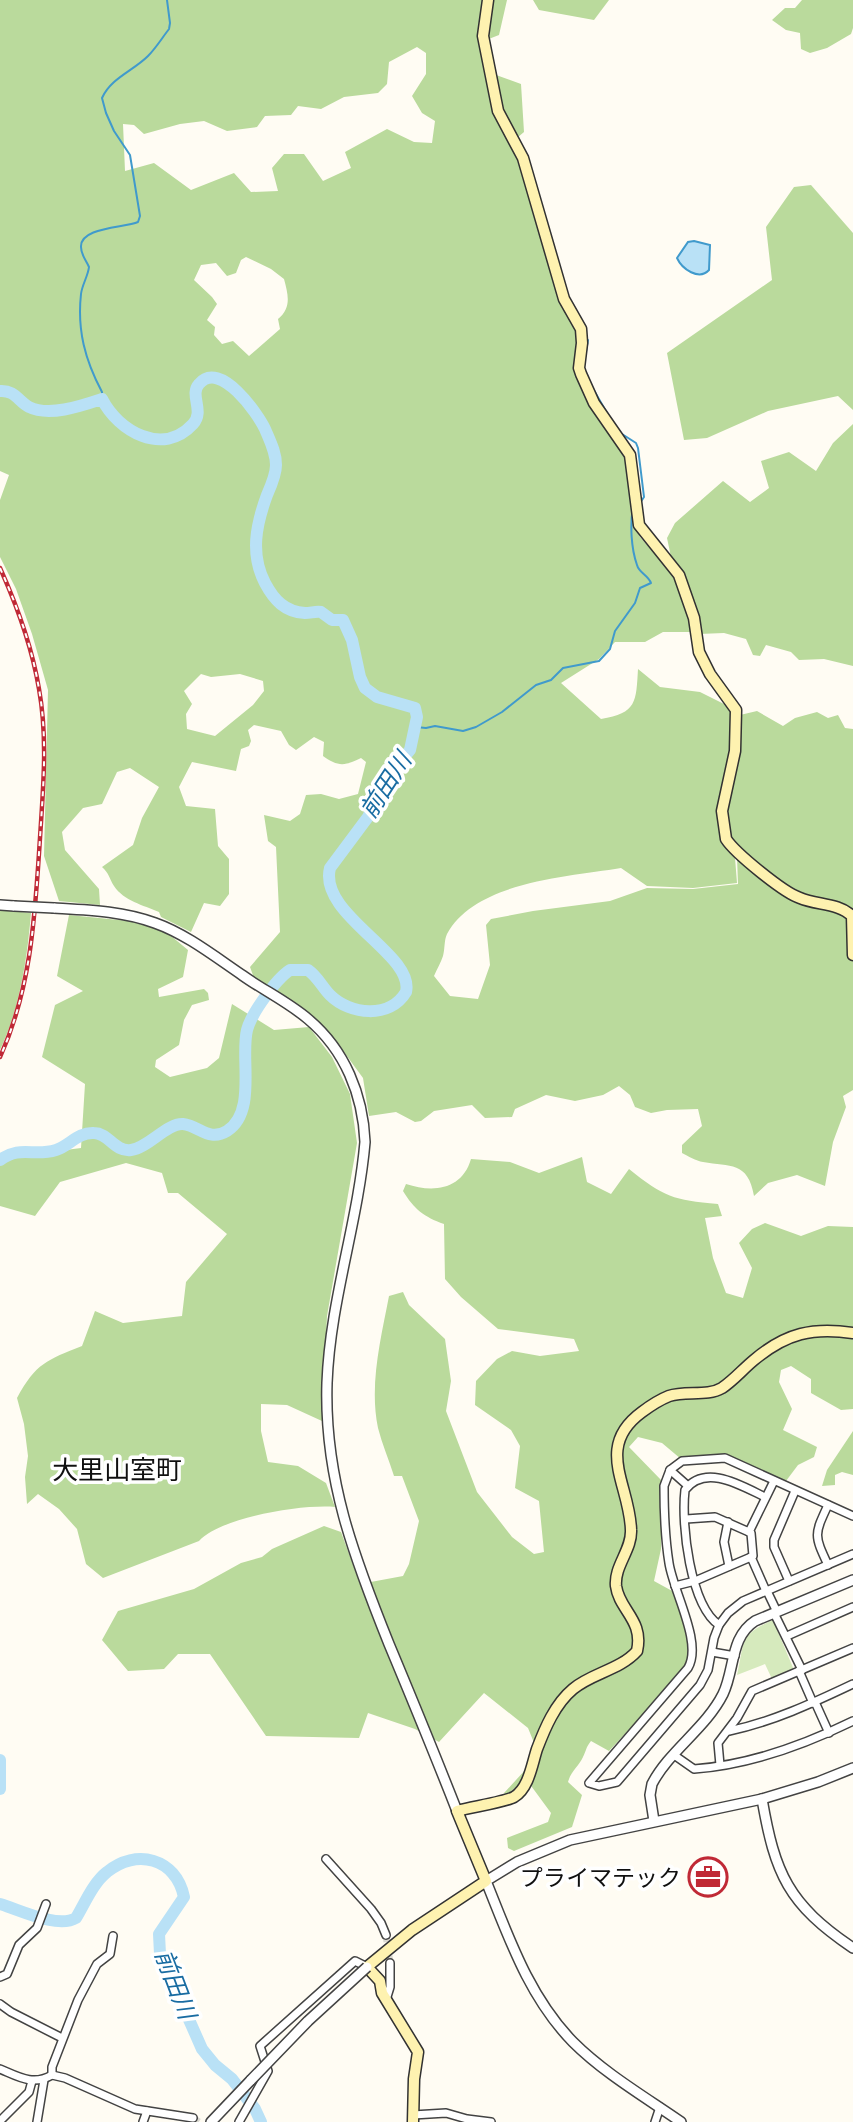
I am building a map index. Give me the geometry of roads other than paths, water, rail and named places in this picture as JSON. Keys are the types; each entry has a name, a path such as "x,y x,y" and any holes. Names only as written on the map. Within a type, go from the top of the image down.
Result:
{"main road":[{"path":"488,0 483,36 498,111 523,158 564,299 581,329 581,374 594,403 630,455 639,525 679,575 694,618 699,652 710,674 736,710 735,751 722,811 726,839 787,892 801,899 846,911 852,916 853,955"},
{"path":"413,2118 418,2052 386,2000 380,1981 367,1967 412,1930 486,1881 457,1811 516,1796 525,1783 552,1716 568,1695 637,1651 637,1630 616,1586 616,1578 631,1534 616,1451 617,1442 628,1424 645,1410 669,1396 719,1390 766,1350 787,1339 818,1329 853,1333"}],"street":[{"path":"0,905 116,913 156,923 190,940 308,1019 337,1052 353,1080 362,1109 364,1156 330,1343 327,1402 331,1456 346,1532 363,1580 457,1811"},
{"path":"853,1516 726,1458 682,1461 670,1470 665,1479 664,1491 668,1554 694,1652 688,1668 589,1783 598,1786 617,1782 694,1693 708,1670 719,1625 738,1604 853,1554"},
{"path":"670,1470 688,1486"},
{"path":"719,1625 705,1612 695,1581 684,1495 688,1486 699,1480 725,1478 765,1497"},
{"path":"749,1532 774,1481"},
{"path":"789,1581 774,1547 774,1540 795,1491"},
{"path":"828,1505 816,1533 828,1565"},
{"path":"686,1519 709,1517 751,1532 751,1557 829,1733"},
{"path":"728,1522 724,1542 729,1566"},
{"path":"675,1586 695,1581 751,1557"},
{"path":"654,1821 650,1806 650,1789 654,1779 718,1702 727,1684 742,1632 755,1621 853,1580"},
{"path":"787,1636 853,1607"},
{"path":"720,1765 718,1743 729,1731 752,1691 853,1648"},
{"path":"694,1652 735,1656"},
{"path":"729,1731 814,1702 853,1684"},
{"path":"674,1755 694,1769 720,1765 787,1749 853,1721"},
{"path":"681,2122 590,2057 553,2018 526,1976 486,1881 517,1862 561,1843 762,1799 853,1768"},
{"path":"762,1799 771,1848 789,1888 811,1917 853,1948"},
{"path":"326,1859 371,1909 386,1935"},
{"path":"0,1977 7,1974 19,1945 37,1928 45,1907"},
{"path":"0,2069 33,2081 44,2080 52,2075 62,2038 93,1971 110,1954 113,1936"},
{"path":"211,2122 308,2021 367,1967 355,1961 260,2046 268,2071 239,2122"},
{"path":"386,2000 390,1987 390,1963"},
{"path":"0,2004 10,2012 62,2038"},
{"path":"52,2075 65,2078 128,2106 193,2118"},
{"path":"37,2122 44,2080"},
{"path":"0,2121 29,2092 33,2081"},
{"path":"655,2122 660,2107"},
{"path":"143,2122 147,2111"},
{"path":"413,2118 446,2113 491,2122"}],"water":[{"path":"688,242 710,245 709,270 705,273 696,274 687,270 677,258"}],"waterway":[{"path":"102,399 81,332 81,294 89,267 81,247 83,240 95,232 138,222 140,216 130,155 114,131 102,98 117,80 148,56 169,29 167,0"},
{"path":"584,363 588,340"},
{"name":"前田川","path":"0,391 13,394 29,407 46,411 85,405 102,399 109,411 130,430 142,436 168,439 181,434 196,419 196,388 199,384 208,378 217,378 227,383 255,412 275,456 275,473 263,506 256,539 257,561 268,589 276,600 292,610 321,612 332,620 343,620 352,640 365,688 377,697 415,708 417,717 410,750 386,779 368,817 330,868 330,885 338,902 383,948 405,978 406,992 399,1001 380,1010 348,1007 330,995 308,970 290,970 271,989 249,1023 245,1042 245,1098 242,1111 227,1131 215,1135 189,1125 177,1125 131,1150 120,1148 99,1134 88,1133 56,1150 14,1153 0,1160"},
{"path":"592,387 607,413"},
{"path":"622,434 636,443 638,448 644,497 640,503"},
{"path":"416,727 435,726 463,731 476,727 502,712 536,685 551,680 563,668 599,661 610,649 615,631 635,603 640,588 651,583 638,568 635,558 632,536 633,507"},
{"name":"前田川","path":"0,1760 0,1789"},
{"name":"前田川","path":"0,1904 49,1920 68,1921 76,1918 93,1887 118,1865 142,1859 153,1861 173,1873 184,1897 159,1934 160,1954 202,2049 215,2065 232,2079 255,2109 261,2122"}],"tunnel":[{"path":"386,1935 390,1963"},
{"path":"193,2118 199,2122"}],"railway":[{"path":"0,568 32,658 42,708 44,745 34,922 19,1004 0,1057"}],"place":[{"name":"プライマテック","path":"708,1877"}],"district":[{"name":"大里山室町","path":"117,1469"}]}
